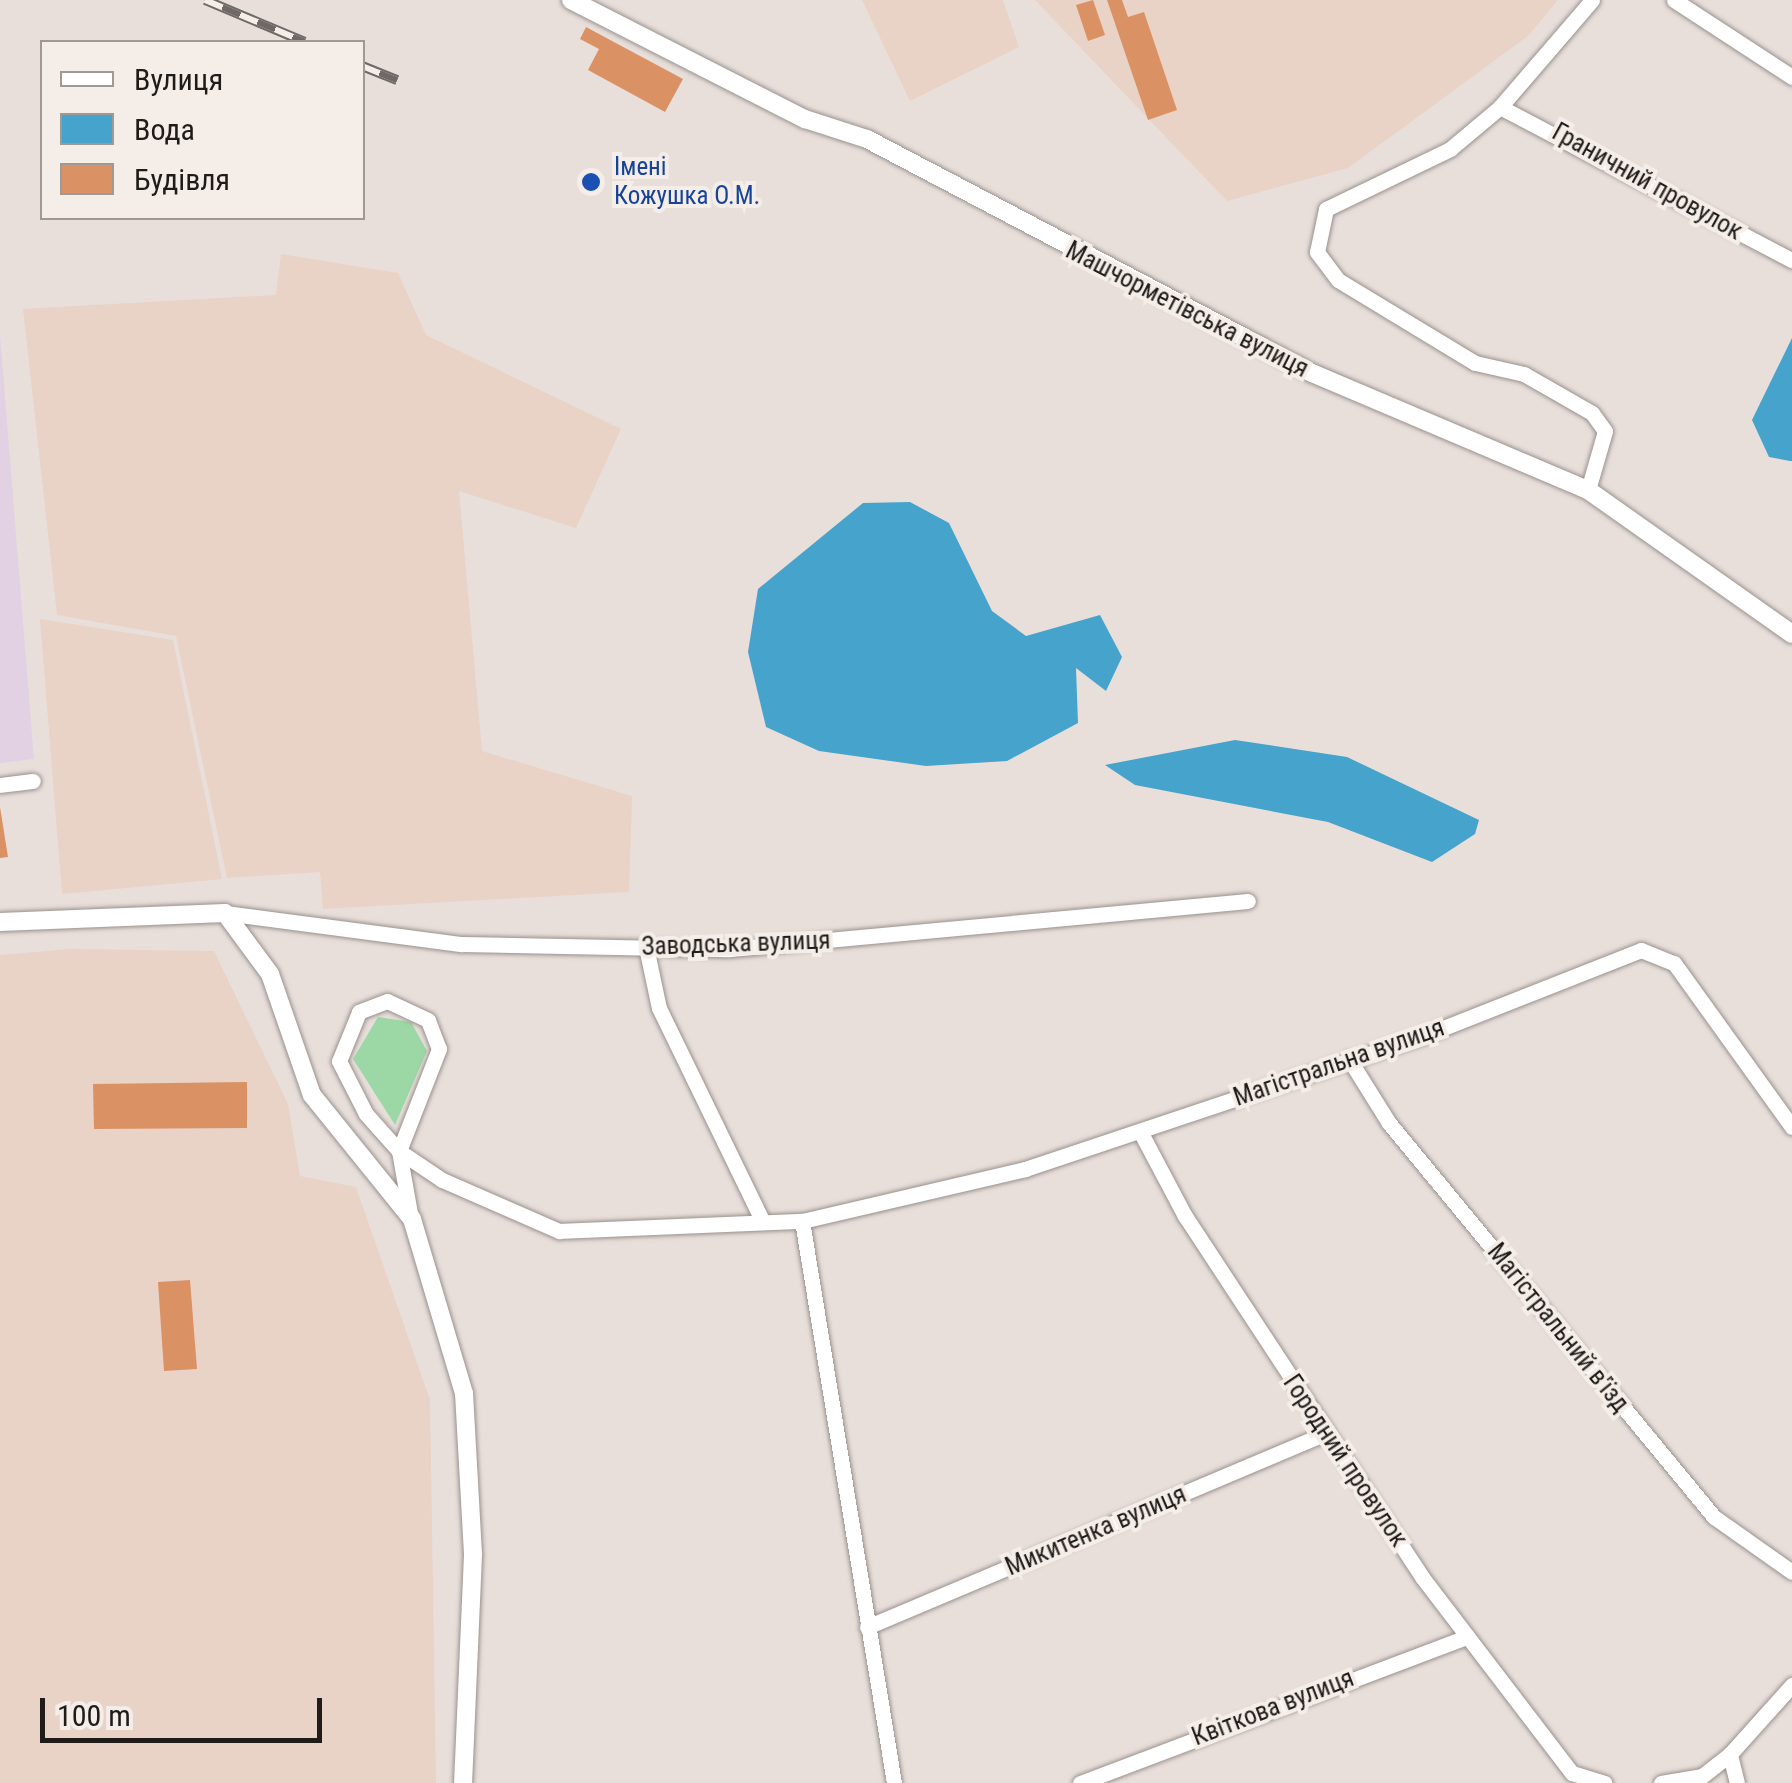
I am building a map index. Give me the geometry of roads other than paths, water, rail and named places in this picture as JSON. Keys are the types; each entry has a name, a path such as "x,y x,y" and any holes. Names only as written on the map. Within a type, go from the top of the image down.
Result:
{"street":[{"name":"Машчорметівська вулиця","path":"571,0 806,119 868,139 1312,374 1588,490 1792,634"},
{"path":"1588,490 1605,431 1592,413 1524,374 1474,362 1338,280 1317,252 1326,209 1450,149 1500,107 1592,0"},
{"path":"1674,0 1792,77"},
{"name":"Граничний провулок","path":"1500,107 1792,260"},
{"path":"0,784 33,782"},
{"name":"Заводська вулиця","path":"0,922 224,913 462,944 646,948 994,929 1248,901"},
{"path":"224,913 270,974 312,1095 412,1219"},
{"path":"646,948 659,1008 763,1222"},
{"name":"Магістральна вулиця","path":"399,1151 478,1200 559,1232 802,1222 1141,1133 1350,1059 1597,962 1656,951 1674,963 1792,1126"},
{"path":"399,1151 439,1049 428,1020 387,1001 360,1012 339,1061 352,1095 399,1151 412,1219 464,1392 473,1555 462,1783"},
{"name":"Магістральний в'їзд","path":"1350,1059 1390,1122 1714,1517 1792,1572"},
{"name":"Городний провулок","path":"1141,1133 1324,1434 1467,1637 1572,1772 1604,1783"},
{"path":"802,1222 894,1783"},
{"name":"Микитенка вулиця","path":"867,1627 1324,1434"},
{"name":"Квіткова вулиця","path":"1080,1783 1467,1637"},
{"path":"1661,1783 1702,1776 1730,1754 1792,1685"},
{"path":"1730,1754 1737,1783"}],"water":[{"path":"1792,338 1790,461 1769,457 1752,420"},
{"path":"910,502 949,523 992,611 1026,636 1100,615 1122,657 1106,691 1076,668 1078,723 1007,761 926,766 819,751 766,727 748,652 758,589 863,503"},
{"path":"1235,740 1347,757 1479,820 1475,834 1432,862 1328,822 1135,785 1105,765"}],"railway":[{"path":"205,0 300,40"},
{"path":"365,67 397,80"}],"place":[{"name":"Імені Кожушка О.М.","path":"591,182"}]}
